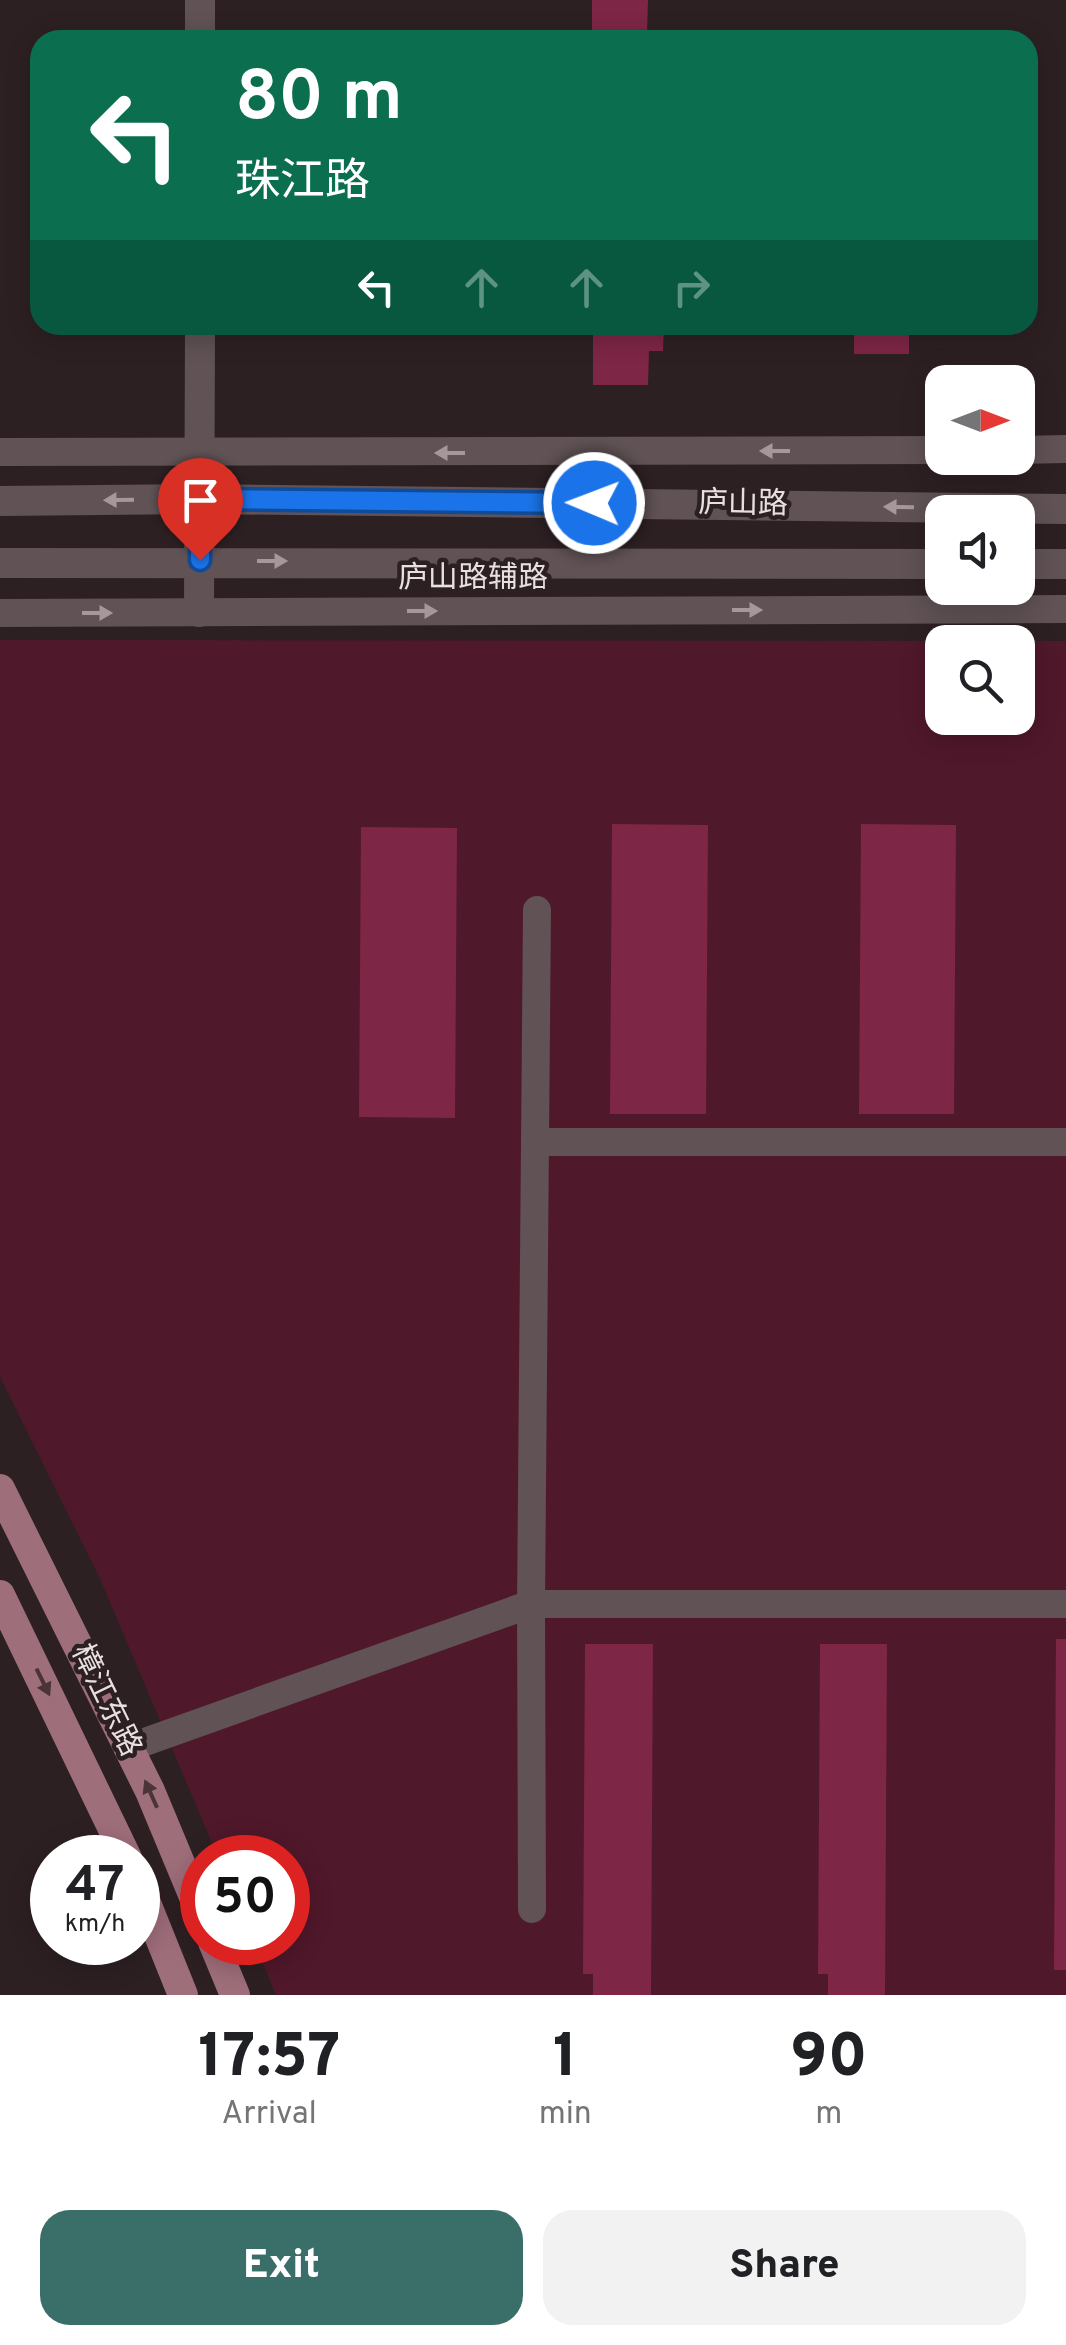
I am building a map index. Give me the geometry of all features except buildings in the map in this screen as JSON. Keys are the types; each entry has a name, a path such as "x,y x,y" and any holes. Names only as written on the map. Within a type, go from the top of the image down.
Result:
{"main road":[{"path":"200,0 200,30"},
{"path":"199,612 200,335"},
{"name":"庐山路","path":"0,501 200,499 1066,509"},
{"name":"庐山路","path":"0,563 200,560 925,564"},
{"path":"1035,564 1066,564"},
{"name":"樟江东路","path":"0,1489 128,1748 180,1866"},
{"name":"樟江东路","path":"0,1594 116,1835"},
{"path":"160,1937 183,1995"},
{"path":"224,1965 236,1995"}],"street":[{"path":"0,452 925,450"},
{"path":"1035,450 1066,450"},
{"name":"庐山路辅路","path":"0,613 1066,609"},
{"path":"532,1909 537,910"},
{"path":"535,1142 1066,1142"},
{"path":"128,1748 531,1604 1066,1604"}],"shaded area":[{"path":"0,640 925,641 925,735 1035,735 1035,641 1066,641 1066,1995 276,1995 263,1965 310,1965 310,1835 209,1835 98,1574 0,1377"}],"route":[{"path":"200,560 200,499 594,503"}]}
